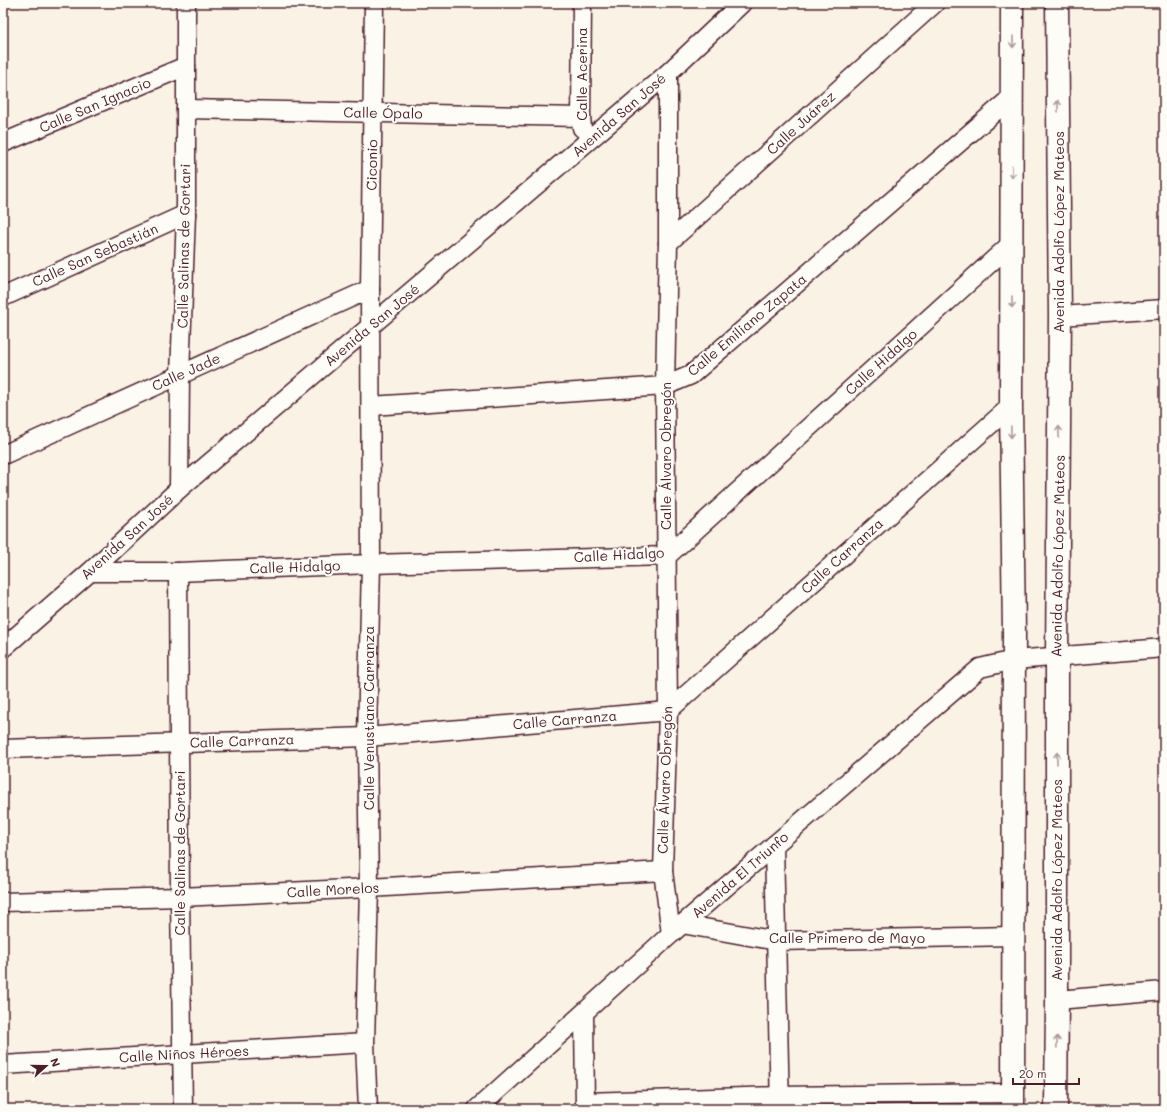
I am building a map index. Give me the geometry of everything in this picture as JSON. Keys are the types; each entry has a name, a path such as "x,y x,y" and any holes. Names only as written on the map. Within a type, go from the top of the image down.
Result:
{"main road":[{"path":"1012,3 1013,96 1011,406 1014,660 1013,1101"},
{"name":"Avenida Adolfo López Mateos","path":"1056,1109 1057,656 1060,316 1057,3"}],"street":[{"name":"Calle Salinas de Gortari","path":"180,489 180,375 186,214 186,3"},
{"name":"Ciconio","path":"370,326 374,3"},
{"name":"Calle Acerina","path":"582,3 581,117 584,146"},
{"name":"Avenida San José","path":"3,648 90,572 180,489 668,73 742,3"},
{"name":"Calle Juárez","path":"668,243 935,3"},
{"name":"Calle San Ignacio","path":"3,143 186,66"},
{"name":"Calle Álvaro Obregón","path":"668,73 668,243 665,386 668,711 663,870 676,929"},
{"name":"Calle Emiliano Zapata","path":"371,406 665,386 691,375 1013,96"},
{"name":"Calle Ópalo","path":"186,109 581,117"},
{"name":"Calle San Sebastián","path":"3,297 186,214"},
{"name":"Calle Hidalgo","path":"90,572 178,572 371,564 667,556 1012,243"},
{"name":"Calle Jade","path":"3,455 370,289"},
{"path":"1060,316 1164,309"},
{"name":"Calle Venustiano Carranza","path":"368,1109 365,1043 369,888 366,737 371,564 370,326"},
{"name":"Calle Carranza","path":"3,749 366,737 668,711 1011,406"},
{"name":"Calle Salinas de Gortari","path":"178,572 183,1109"},
{"name":"Avenida El Triunfo","path":"477,1109 676,929 980,668 1014,660 1164,648"},
{"path":"774,845 780,1102"},
{"name":"Calle Morelos","path":"3,902 180,897 369,888 663,870"},
{"name":"Calle Primero de Mayo","path":"676,929 777,942 1013,936"},
{"path":"1057,1000 1164,991"},
{"path":"584,1013 585,1105 1013,1101"},
{"name":"Calle Niños Héroes","path":"3,1065 365,1043"}]}
